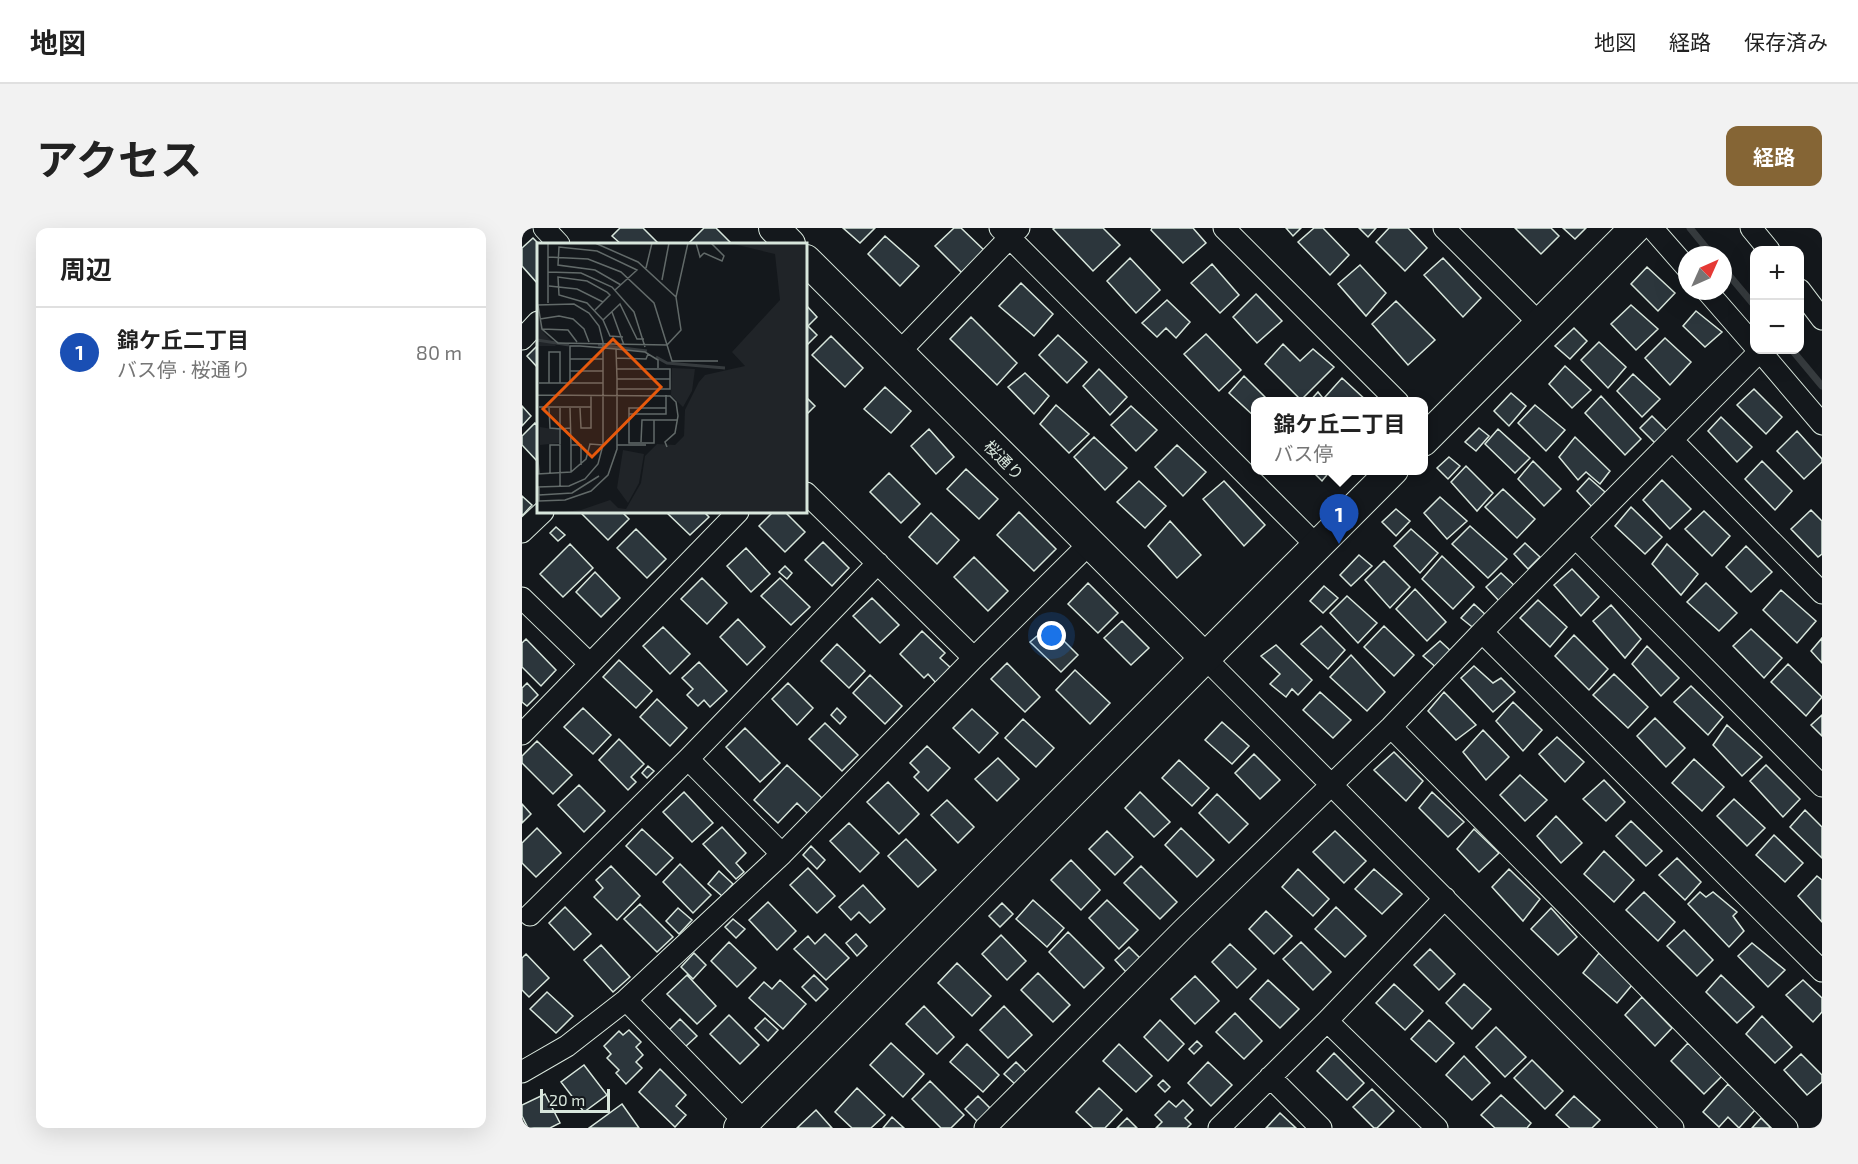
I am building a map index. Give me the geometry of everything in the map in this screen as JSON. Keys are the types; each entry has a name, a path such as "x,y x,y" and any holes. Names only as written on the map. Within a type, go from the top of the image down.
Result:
{"street":[{"path":"544,228 558,243"},
{"path":"774,228 789,243"},
{"path":"1224,228 1393,397"},
{"path":"1444,228 1540,324"},
{"path":"1428,431 1540,324 1635,228"},
{"path":"1652,228 1678,258"},
{"path":"1751,228 1766,246"},
{"path":"909,342 1009,231 1318,547"},
{"name":"桜通り","path":"807,261 1205,658"},
{"path":"1804,295 1822,319"},
{"path":"1715,300 1750,339"},
{"path":"522,339 537,323"},
{"path":"985,1128 1184,929 1391,728 1482,632 1672,440 1752,354"},
{"path":"1763,354 1822,424"},
{"path":"1672,440 1822,593"},
{"path":"626,1000 743,1125 1389,475"},
{"path":"807,494 974,658"},
{"path":"522,532 542,513"},
{"path":"522,735 737,513"},
{"path":"1576,538 1822,786"},
{"path":"522,1072 567,1047 626,1000 782,854 1089,544"},
{"path":"525,915 688,759 878,563"},
{"path":"522,598 590,664"},
{"path":"1482,632 1822,971"},
{"path":"1205,658 1673,1128"},
{"path":"1391,728 1786,1128"},
{"path":"688,759 782,854"},
{"path":"1219,1128 1327,1021 1445,898"},
{"path":"1327,1021 1437,1128"},
{"path":"1270,1077 1322,1128"}],"building":[{"path":"620,228 643,228 658,243 620,243 612,236"},
{"path":"704,228 716,228 731,243 689,243"},
{"path":"843,228 875,228 860,243"},
{"path":"954,228 961,228 986,252 964,275 935,246"},
{"path":"1103,228 1120,245 1093,271 1053,229"},
{"path":"1152,228 1193,228 1206,243 1183,263 1151,230"},
{"path":"1286,228 1301,228 1293,236"},
{"path":"1314,228 1323,228 1349,255 1330,275 1298,242"},
{"path":"1359,228 1376,228 1368,237"},
{"path":"1389,228 1408,228 1427,248 1405,271 1376,242"},
{"path":"1515,228 1551,228 1559,236 1541,254"},
{"path":"1563,228 1586,228 1575,239"},
{"path":"885,236 919,266 900,286 868,254"},
{"path":"533,238 538,243 537,283 522,266 522,248"},
{"path":"1130,258 1160,290 1136,313 1107,281"},
{"path":"1443,258 1481,298 1463,317 1424,275"},
{"path":"1212,264 1239,295 1220,313 1191,283"},
{"path":"1360,265 1386,293 1366,316 1338,284"},
{"path":"1647,267 1675,293 1658,311 1631,284"},
{"path":"1021,283 1053,314 1034,336 999,306"},
{"path":"1256,294 1282,321 1257,343 1233,317"},
{"path":"1167,300 1190,322 1176,338 1166,328 1157,337 1142,323"},
{"path":"1396,301 1435,340 1408,365 1372,324"},
{"path":"1631,305 1658,329 1636,350 1611,324"},
{"path":"807,306 817,317 808,326 817,335 807,345"},
{"path":"1696,311 1722,332 1705,347 1683,326"},
{"path":"971,317 1017,363 997,385 950,339"},
{"path":"1574,328 1587,341 1570,359 1555,346"},
{"path":"1206,334 1241,370 1219,391 1184,354"},
{"path":"1058,335 1087,362 1067,383 1039,355"},
{"path":"831,336 863,368 845,387 812,355"},
{"path":"1665,338 1691,362 1670,385 1645,358"},
{"path":"1599,342 1626,367 1608,388 1581,360"},
{"path":"1283,344 1300,361 1313,349 1334,367 1304,397 1298,397 1265,364"},
{"path":"537,346 537,367 527,356"},
{"path":"1565,366 1591,390 1572,408 1549,384"},
{"path":"1099,369 1127,397 1110,415 1083,386"},
{"path":"1025,373 1049,396 1034,414 1008,387"},
{"path":"1633,374 1660,399 1642,417 1617,391"},
{"path":"1244,376 1265,397 1251,397 1251,413 1229,393"},
{"path":"1342,378 1363,397 1325,397"},
{"path":"885,387 911,411 891,433 864,409"},
{"path":"1754,389 1782,417 1766,434 1737,405"},
{"path":"1511,393 1526,406 1509,426 1494,411"},
{"path":"1601,396 1641,439 1625,455 1585,413"},
{"path":"807,398 815,406 807,414"},
{"path":"1056,405 1089,434 1069,453 1040,424"},
{"path":"1535,405 1565,430 1546,451 1518,423"},
{"path":"522,406 531,416 522,426"},
{"path":"1131,406 1157,430 1136,451 1111,425"},
{"path":"1652,416 1667,431 1655,443 1640,428"},
{"path":"1721,417 1752,447 1737,462 1708,431"},
{"path":"535,423 537,426 537,461 522,445 522,436"},
{"path":"1479,428 1489,436 1476,451 1465,442"},
{"path":"929,429 954,457 936,474 911,446"},
{"path":"1498,429 1530,458 1515,473 1485,444"},
{"path":"1797,431 1822,459 1822,462 1804,479 1777,451"},
{"path":"1094,437 1127,468 1105,490 1074,457"},
{"path":"1575,437 1610,471 1600,484 1586,472 1578,480 1559,457"},
{"path":"1177,445 1206,472 1183,496 1155,467"},
{"path":"1449,457 1460,466 1448,479 1437,468"},
{"path":"1533,461 1561,489 1544,506 1518,479"},
{"path":"1762,461 1792,491 1775,510 1745,479"},
{"path":"1466,466 1493,493 1477,511 1451,482"},
{"path":"966,469 998,499 979,519 947,489"},
{"path":"889,473 920,504 901,523 870,492"},
{"path":"1316,475 1327,475 1322,481"},
{"path":"1589,478 1605,492 1592,507 1577,491"},
{"path":"1662,480 1691,509 1670,529 1643,500"},
{"path":"1139,481 1166,506 1145,528 1117,502"},
{"path":"1224,481 1265,525 1244,546 1203,499"},
{"path":"1503,489 1535,519 1517,538 1485,507"},
{"path":"522,496 532,505 522,516"},
{"path":"1440,497 1467,521 1447,539 1424,513"},
{"path":"1631,507 1662,537 1645,554 1615,526"},
{"path":"1396,509 1410,521 1396,536 1382,522"},
{"path":"1811,510 1822,521 1822,554 1818,557 1791,529"},
{"path":"1704,511 1730,536 1712,556 1685,529"},
{"path":"1019,512 1056,549 1034,571 997,535"},
{"path":"581,513 623,513 629,519 608,540"},
{"path":"667,513 705,513 709,517 690,535"},
{"path":"772,513 786,513 805,532 785,552 759,526"},
{"path":"931,513 959,540 937,564 909,537"},
{"path":"1170,521 1201,555 1177,578 1148,546"},
{"path":"1470,526 1507,559 1488,578 1452,544"},
{"path":"556,527 565,535 558,541 550,533"},
{"path":"636,529 666,559 647,578 617,548"},
{"path":"1411,529 1438,553 1420,573 1394,546"},
{"path":"823,542 849,568 832,586 805,560"},
{"path":"1525,543 1540,557 1528,569 1514,554"},
{"path":"570,544 593,568 563,597 540,574"},
{"path":"1667,544 1698,574 1681,595 1652,564"},
{"path":"1746,546 1772,572 1751,592 1726,567"},
{"path":"746,548 770,574 751,592 727,566"},
{"path":"1359,555 1372,566 1351,586 1340,575"},
{"path":"1442,556 1474,587 1453,609 1422,579"},
{"path":"974,557 1008,591 988,611 954,577"},
{"path":"1384,561 1410,587 1390,608 1365,580"},
{"path":"785,566 792,573 787,579 779,572"},
{"path":"1572,569 1599,597 1581,616 1554,585"},
{"path":"595,572 620,598 601,617 576,592"},
{"path":"1501,573 1516,587 1501,603 1486,587"},
{"path":"702,578 727,603 707,624 681,599"},
{"path":"780,578 810,607 791,625 761,596"},
{"path":"1088,583 1118,613 1098,633 1068,604"},
{"path":"1706,583 1737,613 1719,631 1687,602"},
{"path":"1324,586 1338,598 1323,613 1310,601"},
{"path":"1415,589 1446,622 1427,641 1396,609"},
{"path":"1781,590 1816,621 1797,643 1763,610"},
{"path":"1347,596 1377,623 1358,643 1330,613"},
{"path":"872,598 899,625 880,643 853,616"},
{"path":"1538,600 1567,627 1550,647 1520,618"},
{"path":"1474,604 1488,617 1476,630 1461,618"},
{"path":"1611,605 1641,639 1625,658 1593,621"},
{"path":"738,619 765,647 747,665 720,637"},
{"path":"1122,621 1149,648 1131,665 1104,638"},
{"path":"1049,626 1078,655 1061,672 1030,642"},
{"path":"1321,626 1345,650 1328,669 1301,644"},
{"path":"1384,626 1414,655 1394,676 1364,647"},
{"path":"663,627 690,654 670,674 643,646"},
{"path":"1751,629 1782,658 1764,678 1733,646"},
{"path":"922,631 945,653 940,658 951,668 936,683 928,674 924,678 900,654"},
{"path":"1574,635 1608,669 1589,690 1555,656"},
{"path":"1822,638 1822,663 1811,651"},
{"path":"526,639 556,670 541,686 522,667 522,643"},
{"path":"1440,641 1453,653 1438,669 1423,656"},
{"path":"837,644 865,671 849,688 821,661"},
{"path":"1276,645 1312,680 1298,695 1292,689 1286,697 1270,684 1280,674 1261,656"},
{"path":"1647,646 1679,678 1661,696 1632,664"},
{"path":"1351,655 1385,692 1367,711 1330,677"},
{"path":"619,660 652,691 636,708 603,677"},
{"path":"699,662 727,691 710,707 704,700 698,706 687,695 693,689 682,678"},
{"path":"1007,663 1040,697 1025,712 991,679"},
{"path":"1788,664 1822,697 1806,716 1771,682"},
{"path":"1474,666 1493,683 1501,678 1515,692 1493,712 1461,678"},
{"path":"1075,670 1110,703 1090,724 1056,690"},
{"path":"1614,674 1648,707 1628,728 1593,695"},
{"path":"870,675 902,706 885,724 853,693"},
{"path":"527,683 538,695 527,706 522,702 522,688"},
{"path":"788,683 813,708 797,725 772,699"},
{"path":"1691,686 1723,717 1708,735 1674,702"},
{"path":"1320,692 1351,720 1333,738 1303,710"},
{"path":"1444,692 1476,725 1456,740 1428,711"},
{"path":"657,699 687,728 670,746 640,717"},
{"path":"1513,702 1542,730 1523,751 1496,721"},
{"path":"583,708 611,735 593,754 564,727"},
{"path":"837,708 846,717 840,724 831,715"},
{"path":"972,709 998,733 979,753 953,728"},
{"path":"1822,715 1822,736 1811,725"},
{"path":"1655,718 1685,748 1666,767 1637,736"},
{"path":"1023,719 1054,748 1036,767 1005,738"},
{"path":"1222,722 1249,746 1232,764 1205,740"},
{"path":"825,723 858,755 842,771 809,739"},
{"path":"1727,725 1762,757 1742,776 1713,745"},
{"path":"745,728 780,763 760,782 726,747"},
{"path":"1483,730 1509,757 1486,780 1463,752"},
{"path":"1557,737 1584,762 1565,782 1539,754"},
{"path":"619,739 644,764 631,777 636,782 628,790 599,760"},
{"path":"537,741 572,775 553,794 522,763 522,756"},
{"path":"927,746 950,768 928,791 914,777 919,772 910,763"},
{"path":"1394,752 1423,781 1406,801 1374,770"},
{"path":"1254,754 1280,780 1260,799 1235,773"},
{"path":"998,758 1019,779 997,801 975,779"},
{"path":"1694,759 1724,787 1702,811 1672,783"},
{"path":"1179,760 1209,788 1192,806 1162,778"},
{"path":"787,765 822,798 808,814 797,803 778,823 754,800"},
{"path":"1766,765 1800,799 1783,817 1750,781"},
{"path":"648,766 654,771 647,778 642,773"},
{"path":"1520,775 1547,800 1525,821 1500,795"},
{"path":"1604,780 1625,802 1606,821 1583,799"},
{"path":"888,782 919,814 899,834 867,802"},
{"path":"579,785 605,811 584,832 558,805"},
{"path":"684,792 713,823 692,842 663,812"},
{"path":"1140,792 1170,822 1154,837 1125,808"},
{"path":"1432,792 1464,822 1448,837 1419,808"},
{"path":"1217,794 1248,824 1229,843 1199,813"},
{"path":"1734,799 1765,828 1747,846 1717,816"},
{"path":"947,800 974,827 958,843 931,815"},
{"path":"522,804 531,814 522,823"},
{"path":"1805,810 1822,827 1822,858 1790,827"},
{"path":"1556,816 1582,843 1561,863 1537,836"},
{"path":"1631,821 1662,851 1646,866 1616,836"},
{"path":"849,823 879,853 860,872 830,841"},
{"path":"722,827 746,853 736,863 744,872 736,879 703,844"},
{"path":"537,828 561,853 536,877 522,863 522,843"},
{"path":"1181,828 1214,860 1197,877 1165,845"},
{"path":"642,829 673,858 656,875 626,846"},
{"path":"1474,829 1499,853 1479,872 1457,849"},
{"path":"1107,831 1133,857 1115,875 1089,849"},
{"path":"1335,831 1366,861 1344,883 1313,852"},
{"path":"1774,835 1803,863 1785,882 1756,855"},
{"path":"906,839 936,870 918,887 888,856"},
{"path":"811,846 825,860 817,869 803,855"},
{"path":"1604,851 1634,880 1614,902 1584,874"},
{"path":"1677,858 1701,882 1685,900 1659,875"},
{"path":"1071,860 1100,890 1081,910 1051,880"},
{"path":"680,864 711,895 693,913 663,882"},
{"path":"611,866 640,896 617,920 594,897 603,888 596,880"},
{"path":"1141,866 1177,902 1160,919 1124,883"},
{"path":"808,868 835,896 817,913 790,885"},
{"path":"1298,869 1329,899 1313,916 1282,887"},
{"path":"1374,869 1402,894 1382,914 1355,889"},
{"path":"1509,869 1540,899 1523,921 1492,887"},
{"path":"719,871 733,884 722,896 708,884"},
{"path":"1817,876 1822,880 1822,922 1798,896"},
{"path":"863,885 885,909 870,923 859,912 851,920 839,907"},
{"path":"1644,892 1675,922 1658,941 1626,910"},
{"path":"1700,892 1706,897 1713,892 1737,912 1733,916 1744,931 1729,947 1688,904"},
{"path":"1033,900 1064,928 1047,947 1016,919"},
{"path":"1107,900 1138,930 1119,949 1089,918"},
{"path":"768,902 796,931 777,950 749,920"},
{"path":"1002,903 1013,914 1000,927 989,916"},
{"path":"640,904 673,937 657,952 624,919"},
{"path":"565,907 591,934 574,950 549,923"},
{"path":"1336,907 1366,936 1345,957 1315,929"},
{"path":"678,908 692,920 679,934 666,921"},
{"path":"1551,908 1577,937 1558,955 1531,929"},
{"path":"1266,911 1292,936 1274,954 1249,929"},
{"path":"733,919 745,929 736,938 725,927"},
{"path":"1684,930 1713,960 1697,976 1667,946"},
{"path":"1068,932 1104,968 1084,988 1049,952"},
{"path":"825,934 849,958 826,980 794,949 808,936 815,944"},
{"path":"856,934 867,946 857,956 846,943"},
{"path":"1001,935 1026,961 1007,980 982,954"},
{"path":"729,942 756,968 737,987 711,961"},
{"path":"1301,942 1331,972 1313,990 1283,959"},
{"path":"1752,943 1785,970 1768,987 1738,956"},
{"path":"1230,944 1256,969 1237,988 1212,962"},
{"path":"601,945 630,977 613,992 584,960"},
{"path":"1129,947 1141,959 1127,973 1115,960"},
{"path":"1430,949 1455,974 1439,990 1414,965"},
{"path":"694,953 706,965 693,979 681,967"},
{"path":"1599,953 1632,985 1617,1003 1583,973"},
{"path":"526,954 549,978 529,997 522,990 522,958"},
{"path":"957,963 991,996 972,1016 938,983"},
{"path":"1038,973 1070,1005 1053,1022 1021,990"},
{"path":"687,975 716,1006 697,1024 667,994"},
{"path":"814,975 828,989 816,1001 802,987"},
{"path":"1721,975 1754,1007 1737,1023 1706,992"},
{"path":"1195,976 1219,1001 1195,1024 1171,999"},
{"path":"780,980 806,1004 783,1029 749,998 764,982 772,989"},
{"path":"1268,980 1299,1009 1280,1028 1250,999"},
{"path":"1803,980 1822,998 1822,1012 1813,1022 1786,995"},
{"path":"1394,984 1423,1011 1405,1030 1376,1003"},
{"path":"1464,984 1491,1009 1472,1029 1446,1003"},
{"path":"547,992 573,1016 556,1033 530,1009"},
{"path":"1642,997 1672,1028 1655,1046 1625,1015"},
{"path":"924,1006 954,1037 937,1054 906,1024"},
{"path":"1004,1006 1032,1035 1008,1058 980,1030"},
{"path":"1235,1013 1262,1041 1244,1059 1216,1032"},
{"path":"729,1015 759,1045 740,1064 710,1034"},
{"path":"1762,1016 1792,1047 1775,1063 1746,1034"},
{"path":"765,1018 778,1030 768,1041 755,1028"},
{"path":"680,1019 697,1036 685,1047 669,1030"},
{"path":"1160,1020 1184,1044 1168,1061 1144,1037"},
{"path":"1429,1020 1454,1043 1436,1062 1411,1039"},
{"path":"1496,1027 1526,1057 1505,1077 1476,1047"},
{"path":"629,1030 641,1042 636,1047 643,1055 636,1062 642,1068 626,1084 616,1073 619,1070 607,1058 611,1054 604,1046 619,1031 623,1035"},
{"path":"1197,1041 1202,1046 1194,1054 1189,1049"},
{"path":"891,1043 924,1074 903,1097 870,1065"},
{"path":"1688,1043 1722,1076 1704,1094 1671,1061"},
{"path":"967,1044 999,1075 983,1092 950,1062"},
{"path":"1119,1044 1152,1076 1136,1092 1103,1061"},
{"path":"1334,1053 1364,1083 1347,1100 1317,1071"},
{"path":"1801,1054 1822,1075 1822,1082 1807,1095 1784,1070"},
{"path":"1464,1056 1490,1083 1472,1100 1446,1075"},
{"path":"1532,1060 1563,1091 1545,1109 1514,1078"},
{"path":"1016,1062 1027,1073 1016,1085 1004,1074"},
{"path":"1208,1062 1232,1085 1211,1106 1188,1083"},
{"path":"584,1065 607,1095 584,1112 561,1082"},
{"path":"660,1069 686,1095 676,1106 686,1115 675,1127 639,1092"},
{"path":"1163,1080 1170,1087 1165,1092 1158,1085"},
{"path":"930,1081 964,1115 951,1128 941,1128 912,1099"},
{"path":"1728,1084 1755,1110 1739,1128 1728,1117 1719,1127 1703,1112"},
{"path":"857,1088 885,1115 871,1128 852,1128 835,1112"},
{"path":"1099,1088 1122,1110 1105,1128 1093,1128 1076,1112"},
{"path":"1372,1089 1394,1111 1377,1128 1374,1128 1353,1107"},
{"path":"545,1094 560,1123 550,1128 528,1128 522,1116 522,1105"},
{"path":"1501,1095 1531,1123 1527,1128 1495,1128 1481,1115"},
{"path":"978,1096 991,1109 978,1122 965,1109"},
{"path":"1574,1096 1600,1120 1592,1128 1570,1128 1556,1115"},
{"path":"1183,1100 1193,1110 1185,1118 1191,1124 1187,1128 1156,1128 1162,1122 1155,1115 1169,1101 1176,1107"},
{"path":"622,1104 639,1128 589,1128"},
{"path":"816,1110 832,1128 797,1128"},
{"path":"1280,1113 1296,1128 1266,1128"},
{"path":"892,1117 904,1128 883,1128"},
{"path":"1127,1118 1137,1128 1117,1128"},
{"path":"1761,1118 1771,1128 1752,1128"}],"waterway":[{"path":"1690,228 1705,246"},
{"path":"1732,279 1750,300"},
{"path":"1795,354 1822,386"}],"place":[{"name":"錦ケ丘二丁目","path":"1339,544"}]}
